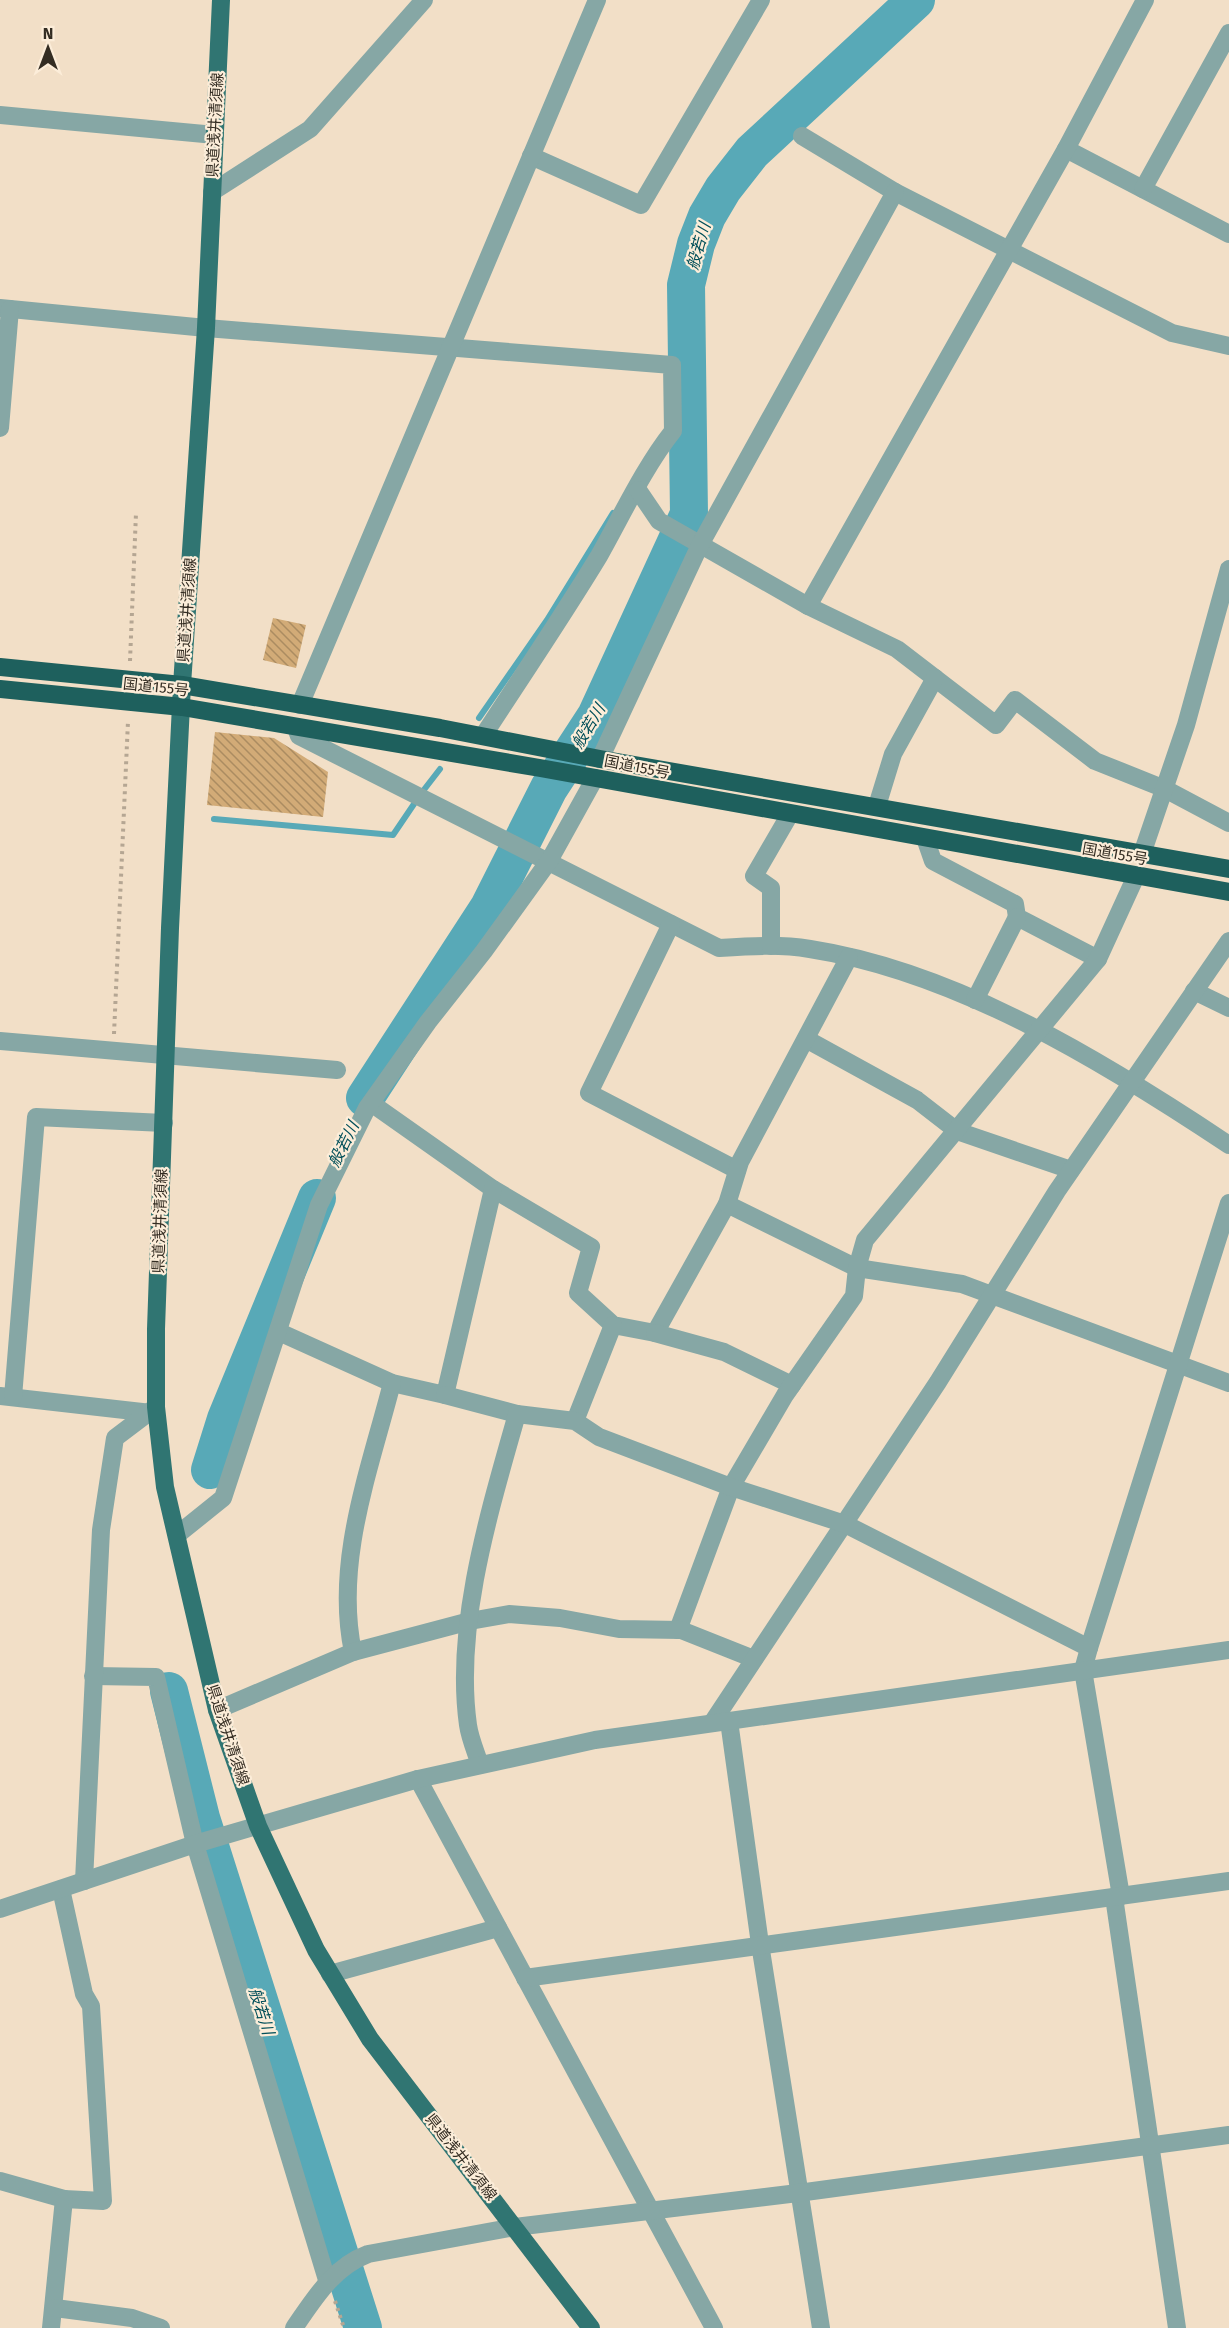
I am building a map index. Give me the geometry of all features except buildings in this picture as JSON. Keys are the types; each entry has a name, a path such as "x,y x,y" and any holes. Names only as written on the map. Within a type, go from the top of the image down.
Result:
{"highway":[{"name":"国道155号","path":"0,667 182,685 483,736 597,759 1229,869"},
{"name":"国道155号","path":"0,689 182,707 540,768 1229,892"}],"main road":[{"name":"県道浅井清須線","path":"221,0 206,328 182,685 166,1054 153,1410 165,1487 217,1710 258,1826 330,1974 370,2039 591,2328"}],"street":[{"path":"212,192 310,129 424,0"},
{"path":"300,705 597,0"},
{"path":"531,156 641,205 762,0"},
{"path":"808,606 1066,149 1145,0"},
{"path":"1143,189 1229,33"},
{"path":"0,115 215,135"},
{"path":"802,136 895,192 1172,333 1229,346"},
{"path":"1066,149 1229,234"},
{"path":"597,759 696,543 895,192"},
{"path":"0,428 5,308 206,328 672,365 673,431 655,453 638,490 566,611 483,736"},
{"path":"638,490 659,521 670,529 808,606 897,649 996,725 1015,700 1095,761 1165,789 1229,823"},
{"path":"1142,854 1222,624 1229,569"},
{"path":"877,806 893,753 935,678"},
{"path":"296,728 299,736 719,948 771,946 810,949 884,965 975,1000 1133,1080 1229,1144"},
{"path":"177,1535 223,1498 319,1205 339,1160 371,1103 428,1022 484,951 546,859 590,777"},
{"path":"771,946 771,888 754,876 790,814"},
{"path":"925,838 933,861 1015,904 1017,917 975,1000"},
{"path":"678,1630 731,1487 792,1385 854,1296 857,1268 865,1240 1098,959 1136,876"},
{"path":"1017,917 1098,959"},
{"path":"670,924 589,1093 737,1170"},
{"path":"821,2328 760,1944 720,1722 754,1659 844,1524 1071,1170 1229,942"},
{"path":"655,1333 727,1204 737,1170 849,957"},
{"path":"1194,991 1229,1008"},
{"path":"806,1039 917,1100 957,1131 1071,1170"},
{"path":"0,1041 337,1071"},
{"path":"371,1103 493,1189 591,1247 578,1293 613,1325 655,1333 724,1352 792,1385"},
{"path":"153,1410 7,1397 36,1117 164,1123"},
{"path":"445,1395 493,1189"},
{"path":"1177,2328 1083,1670 1229,1203"},
{"path":"727,1204 857,1268 962,1284 1229,1383"},
{"path":"575,1421 613,1325"},
{"path":"279,1332 392,1383 517,1414 575,1421 599,1437 731,1487 844,1524 1089,1648"},
{"path":"353,1652 347,1623 348,1572 362,1498 392,1383"},
{"path":"84,1881 101,1530 115,1438 153,1410"},
{"path":"480,1765 468,1726 466,1664 472,1597 500,1473 517,1414"},
{"path":"217,1710 353,1652 470,1621 509,1614 560,1618 619,1629 678,1630 754,1659"},
{"path":"0,1909 195,1844 418,1779 595,1740 1229,1650"},
{"path":"93,1676 156,1677 195,1844 329,2279"},
{"path":"418,1779 714,2328"},
{"path":"525,1978 1229,1881"},
{"path":"0,2181 64,2199 104,2201 91,2006 84,1994 61,1889"},
{"path":"330,1974 498,1928"},
{"path":"294,2328 329,2279 357,2258 515,2227 798,2193 1229,2135"},
{"path":"51,2328 55,2308 64,2199"},
{"path":"55,2308 132,2318 161,2328"}],"path":[{"path":"129,680 136,513"},
{"path":"114,1050 128,702"}],"waterway":[{"name":"般若川","path":"365,1098 489,907 549,788 596,716 689,514 686,285 696,244 707,216 723,189 752,152 916,0"},
{"path":"479,718 547,620 613,513"},
{"path":"423,791 440,769"},
{"path":"214,819 393,835 414,804"},
{"name":"般若川","path":"210,1470 226,1419 317,1198"},
{"name":"般若川","path":"169,1691 201,1818 363,2328"}]}
